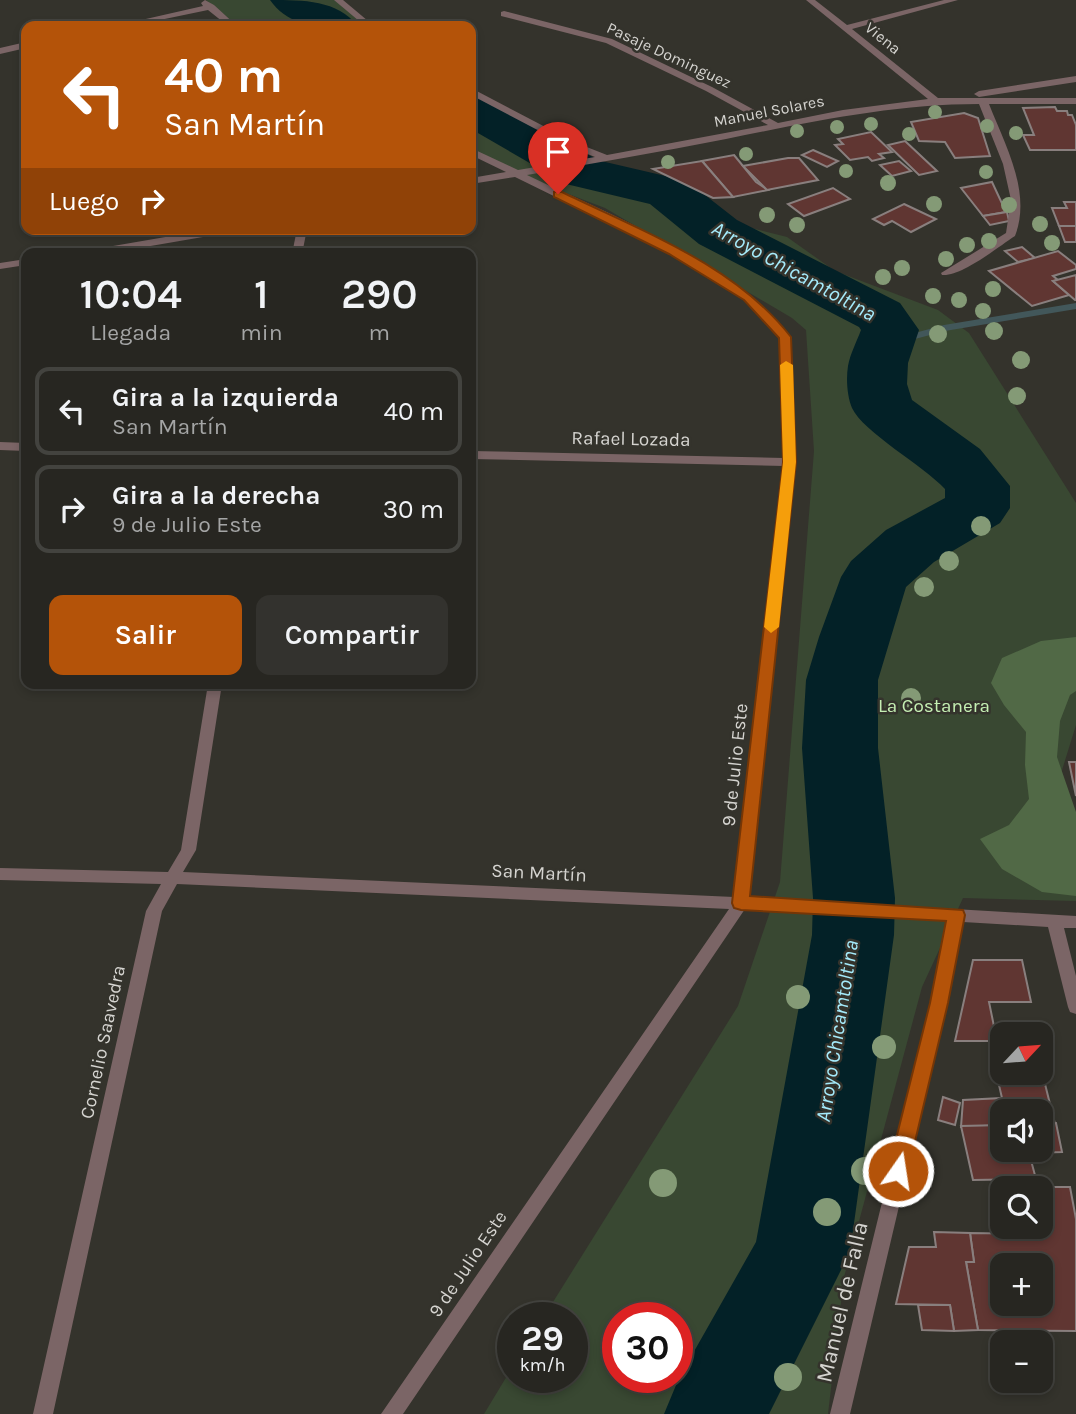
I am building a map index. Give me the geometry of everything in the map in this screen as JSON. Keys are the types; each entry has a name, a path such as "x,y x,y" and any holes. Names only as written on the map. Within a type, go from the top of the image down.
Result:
{"street":[{"path":"201,0 227,21"},
{"path":"338,0 364,21"},
{"name":"Viena","path":"810,0 936,101"},
{"path":"846,28 954,0"},
{"path":"143,21 211,7"},
{"name":"Pasaje Dominguez","path":"504,14 609,41 709,89 775,125"},
{"path":"0,51 21,47"},
{"path":"936,101 1076,79"},
{"path":"476,94 571,144 606,158"},
{"name":"Manuel Solares","path":"476,180 775,125 936,101 1076,101"},
{"path":"946,273 982,254 1011,234 1016,200 1008,164 983,101"},
{"name":"9 de Julio Este","path":"391,1414 741,903 790,462 785,337 748,298 674,251 476,154"},
{"path":"120,248 196,235"},
{"path":"0,266 21,263"},
{"path":"0,446 21,447"},
{"name":"Rafael Lozada","path":"476,455 790,462"},
{"name":"Cornelio Saavedra","path":"43,1414 154,911 188,850 214,689"},
{"name":"San Martín","path":"0,874 174,878 741,903 1076,922"},
{"name":"Manuel de Falla","path":"840,1414 939,1003 957,915"},
{"path":"1054,921 1076,1007"}],"green space":[{"path":"206,0 335,0 361,21 232,21"},
{"name":"La Costanera","path":"476,97 588,157 672,186 731,223 787,237 835,271 938,310 969,333 1076,503 1076,725 1054,796 1076,833 1076,901 963,898 922,987 844,1277 828,1414 484,1414 497,1392 588,1393 588,1302 553,1302 738,1006 780,882 814,451 806,330 792,318 605,208 511,172 476,151"},
{"path":"1076,637 1076,691 1070,695 1060,721 1057,757 1076,812 1076,896 1042,892 1002,869 980,839 1009,825 1029,799 1025,765 1026,732 1004,705 991,683 1002,658 1041,641"}],"building":[{"path":"1055,107 1057,111 1067,111 1068,115 1072,115 1076,125 1076,150 1030,150 1023,135 1034,135 1023,108"},
{"path":"964,113 978,118 990,156 955,158 945,142 919,141 911,122"},
{"path":"871,132 892,152 879,154 884,158 872,161 868,157 850,160 835,145 843,144 838,139"},
{"path":"905,141 937,171 919,175 888,145"},
{"path":"813,150 838,161 827,167 802,155"},
{"path":"734,155 756,182 768,190 733,197 702,161"},
{"path":"799,158 818,180 767,190 743,166"},
{"path":"702,161 733,197 713,198 653,169"},
{"path":"899,161 911,171 892,176 880,165"},
{"path":"992,182 1006,212 983,216 961,188"},
{"path":"833,188 850,199 804,216 788,204"},
{"path":"1064,202 1076,202 1076,226 1059,226 1052,208 1067,208"},
{"path":"904,204 936,219 911,232 892,221 884,225 873,219"},
{"path":"1007,212 1009,221 990,225 983,216"},
{"path":"1059,226 1076,226 1076,242 1065,242"},
{"path":"1022,247 1035,258 1018,262 1005,251"},
{"path":"1058,251 1076,265 1076,269 1053,276 1058,280 1053,281 1069,295 1032,306 989,271"},
{"path":"1076,275 1076,300 1075,300 1053,281"},
{"path":"1069,762 1076,762 1076,796"},
{"path":"973,960 1022,960 1031,1002 989,1002 993,1022 990,1022 990,1041 955,1041"},
{"path":"999,1085 1045,1085 1049,1099 990,1099 990,1126 961,1127 963,1100 1002,1098"},
{"path":"943,1097 960,1103 955,1125 938,1120"},
{"path":"1053,1123 1056,1123 1062,1152 1053,1152"},
{"path":"990,1125 990,1162 1031,1162 1035,1176 990,1176 990,1180 973,1180 961,1126"},
{"path":"1053,1187 1070,1187 1076,1219 1076,1331 978,1330 966,1262 974,1262 970,1233 990,1233 990,1239 1053,1239"},
{"path":"934,1232 970,1233 974,1262 966,1262 978,1330 954,1331 950,1305 896,1304 909,1247 936,1247"},
{"path":"918,1305 950,1305 954,1331 922,1330"}],"waterway":[{"name":"Arroyo Chicamtoltina","path":"293,0 327,21"},
{"name":"Arroyo Chicamtoltina","path":"476,111 550,156 584,173 668,192 718,232 880,315 890,330 878,363 877,384 883,408 957,463 978,486 977,508 910,546 875,577 854,637 842,680 840,748 854,898 853,935 802,1252 715,1414"},
{"path":"885,344 944,328 1076,306"}],"slow traffic":[{"path":"771,627 790,462 786,365"}],"route":[{"path":"558,194 674,251 748,298 785,337 790,462 741,903 957,915 939,1003 898,1171"}]}
